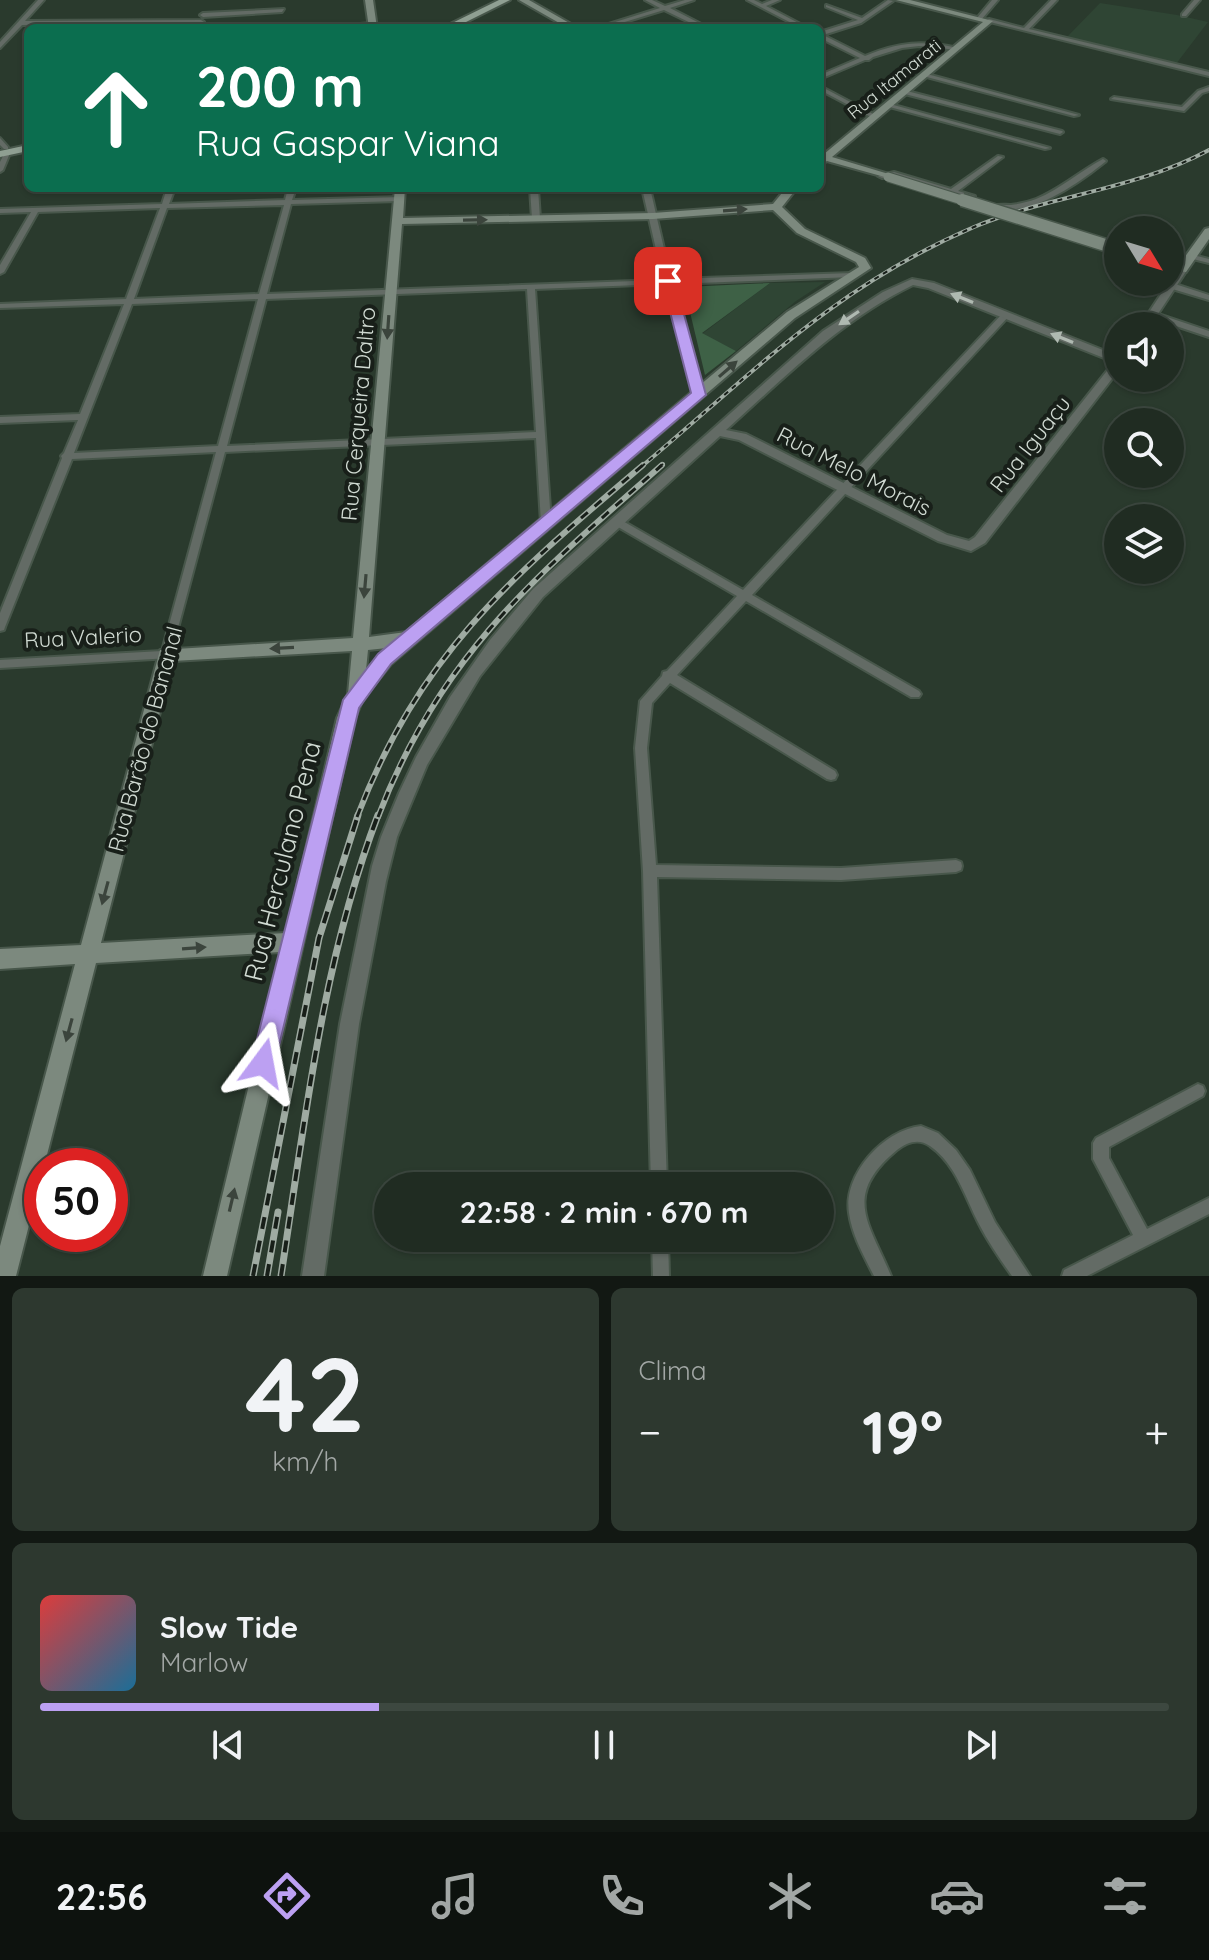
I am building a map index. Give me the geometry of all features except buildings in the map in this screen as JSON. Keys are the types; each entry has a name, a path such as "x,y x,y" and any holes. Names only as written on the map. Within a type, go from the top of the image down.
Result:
{"main road":[{"path":"369,0 373,24"},
{"path":"454,24 490,4 506,0"},
{"path":"468,24 513,0"},
{"path":"523,0 567,24"},
{"path":"900,0 984,20"},
{"name":"Rua Itamarati","path":"824,156 956,49 984,20"},
{"path":"3,149 24,146"},
{"path":"824,159 1104,245"},
{"path":"397,221 653,216 776,207 789,192"},
{"name":"Rua Cerqueira Daltro","path":"356,695 400,194"},
{"path":"356,695 385,659 799,309 865,268 864,262 801,231 776,207"},
{"path":"1184,262 1192,256 1209,231"},
{"path":"360,643 412,636"},
{"name":"Rua Valerio","path":"166,655 360,643"},
{"name":"Rua Barão do Bananal","path":"4,1276 166,655"},
{"name":"Rua Herculano Pena","path":"215,1276 291,942 346,718 356,695"},
{"path":"0,959 291,942"}],"street":[{"path":"0,46 41,0"},
{"path":"201,22 207,0"},
{"path":"648,0 699,24"},
{"path":"612,24 691,0"},
{"path":"750,0 797,24"},
{"path":"762,6 777,0"},
{"path":"824,34 863,20 890,0 900,0"},
{"path":"926,6 934,0"},
{"path":"995,0 984,20 1209,74"},
{"path":"1025,30 1054,0"},
{"path":"1184,15 1197,0"},
{"path":"828,6 863,20"},
{"path":"22,23 201,22 282,10"},
{"path":"0,31 15,30"},
{"path":"824,37 867,59"},
{"path":"824,75 893,45 907,42 956,49"},
{"path":"925,75 1076,115"},
{"path":"1114,99 1186,109 1200,92 1209,89"},
{"path":"824,90 873,116"},
{"path":"903,92 1060,132"},
{"path":"888,105 1047,148"},
{"path":"0,170 3,149"},
{"path":"952,192 1000,157"},
{"path":"885,176 892,173 1002,207 1063,190 1103,161"},
{"path":"0,627 81,417 132,299 170,192"},
{"name":"Rua Barão do Bananal","path":"166,655 291,192"},
{"path":"534,192 536,219"},
{"path":"647,192 699,395"},
{"path":"3,211 287,202 400,194"},
{"path":"0,272 36,210"},
{"path":"1192,256 1209,261"},
{"path":"0,306 853,275"},
{"path":"313,1276 348,1024 383,857 400,807 471,675 512,621 827,333 887,294 917,282 1104,356"},
{"path":"531,288 546,523"},
{"path":"1184,290 1209,298"},
{"path":"659,1172 650,871 641,748 642,714 646,701 742,594 1005,316"},
{"path":"1184,326 1209,334"},
{"name":"Rua Iguaçu","path":"971,546 980,540 1104,380"},
{"path":"737,414 740,431 748,439"},
{"path":"0,420 81,417"},
{"name":"Rua Melo Morais","path":"718,432 748,439 943,538 971,546"},
{"path":"66,456 540,435"},
{"path":"617,522 915,694"},
{"name":"Rua Valerio","path":"0,664 166,655"},
{"path":"667,675 831,775"},
{"path":"650,871 841,874 956,866"},
{"path":"1144,1239 1101,1159 1101,1143 1198,1091"},
{"path":"883,1276 869,1246 856,1203 860,1188 878,1159 899,1136 917,1131 947,1150 998,1242 1022,1276"},
{"path":"1070,1276 1209,1206"},
{"path":"660,1252 661,1276"}],"shaded area":[{"path":"1100,3 1208,22 1176,64 1067,37"},
{"path":"825,282 796,301 736,351 702,334 770,283"},
{"path":"770,283 702,333 736,351 705,375 684,287"}],"railway":[{"path":"641,467 797,334 879,276 974,227 1033,207 1122,184 1209,150"},
{"path":"659,467 663,464"},
{"path":"357,817 382,759 410,708 475,620 553,543 643,465"},
{"path":"378,817 403,760 462,664 533,582 662,465"},
{"path":"253,1276 319,938 358,815"},
{"path":"281,1276 307,1101 329,985 359,871 378,815"},
{"path":"267,1276 278,1212"}],"route":[{"path":"263,1063 350,706 367,679 385,659 699,395 668,281"}]}
